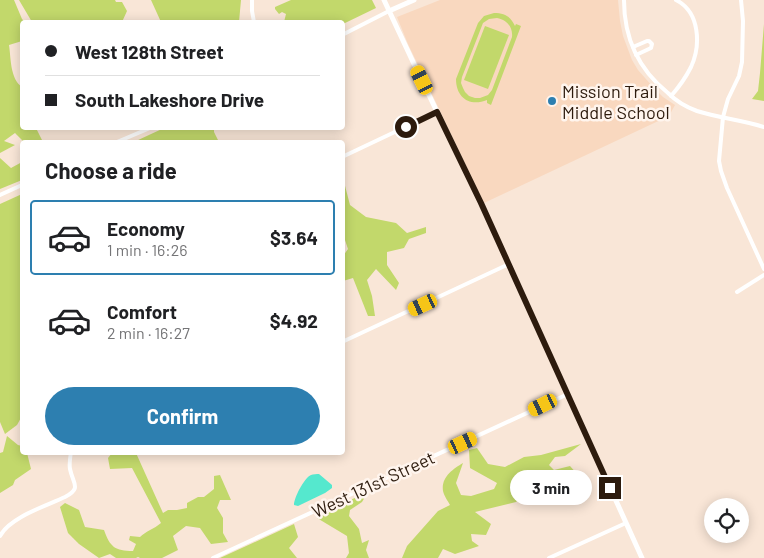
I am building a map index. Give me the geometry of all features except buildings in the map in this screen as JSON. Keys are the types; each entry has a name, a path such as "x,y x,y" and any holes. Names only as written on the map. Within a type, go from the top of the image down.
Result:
{"street":[{"path":"252,0 254,20"},
{"path":"384,0 481,203 642,558"},
{"path":"345,33 414,0"},
{"path":"624,0 625,21 632,47 650,77 671,96 695,110 746,121 764,127"},
{"path":"671,96 691,68 696,52 697,38 692,15 682,3 676,0"},
{"path":"741,0 743,21 742,62 739,76 728,99 723,117 719,152 721,171 727,188 764,269"},
{"path":"632,47 647,41 650,41 652,44 651,48 636,55"},
{"path":"345,155 437,112"},
{"path":"123,140 145,130"},
{"path":"0,195 20,186"},
{"path":"345,341 509,264"},
{"path":"737,292 764,275"},
{"name":"West 131st Street","path":"213,558 568,394"},
{"path":"0,536 5,528 14,520 71,494 75,484 69,465 71,455"},
{"path":"548,558 626,523"}],"shaded area":[{"name":"Mission Trail Middle School","path":"440,0 618,0 623,36 632,60 653,87 675,105 669,116 484,203 397,17"}],"green space":[{"path":"0,0 14,0 23,20 20,20 20,42 9,45 13,74 20,85 20,130 37,130 42,140 22,140 15,133 4,141 15,145 0,153"},
{"path":"19,0 115,0 116,2 122,2 127,11 123,20 31,20"},
{"path":"151,0 241,0 239,20 160,20"},
{"path":"291,0 372,0 376,8 345,23 345,20 284,20 286,14 282,12 279,14 275,7"},
{"path":"494,13 501,14 512,20 515,26 516,24 521,26 491,105 487,103 487,100 475,102 465,99 458,91 456,79 478,23 484,16","holes":["489,19 501,19 510,27 512,37 492,90 488,95 480,98 469,96 461,83 462,77 483,23"]},
{"path":"764,24 764,101 752,99 758,91"},
{"path":"485,26 509,35 488,89 464,80"},
{"path":"160,130 214,130 218,140 138,140"},
{"path":"0,158 11,168 20,163 20,181 0,189"},
{"path":"345,186 350,205 366,217 396,223 407,233 426,227 426,233 409,239 404,248 387,252 387,265 399,283 396,290 376,269 367,280 375,316 368,316 353,278 345,280 345,253 348,249 345,240"},
{"path":"20,195 20,420 17,425 5,434 0,422 0,204"},
{"path":"7,436 20,446 20,455 28,455 31,469 15,480 13,485 0,493 0,453 3,452"},
{"path":"581,444 565,456 555,457 549,465 554,470 570,466 585,483 579,494 566,499 551,494 541,502 525,493 516,502 475,512 491,524 486,535 471,534 472,541 479,546 455,554 443,549 438,558 402,558 407,546 438,511 450,505 443,486 448,474 455,468 463,463 456,483 461,495 471,496 494,489 497,483 470,468 469,450 477,448 488,464 505,467 524,457 541,455"},
{"path":"110,455 137,455 163,513 168,510 187,508 187,503 198,497 204,497 214,489 214,476 220,475 231,500 220,500 217,508 223,518 223,533 228,542 211,544 200,528 186,526 173,536 178,550 162,558 116,558 110,554 99,558 79,544 68,533 60,507 65,503 79,510 85,527 104,530 111,544 117,549 133,551 136,544 129,540 130,536 140,537 161,523 132,468 110,469 108,458"},
{"path":"368,492 362,502 350,510 349,516 359,529 362,543 369,540 366,550 369,558 346,558 349,553 347,536 317,518 326,511"},
{"path":"294,524 298,537 289,548 297,558 220,558"}],"water":[{"path":"319,474 332,485 332,488 298,506 294,505 305,480 311,475"}],"place":[{"name":"Mission Trail Middle School","path":"552,101"}],"route":[{"path":"406,127 437,112 527,302 610,488"}]}
